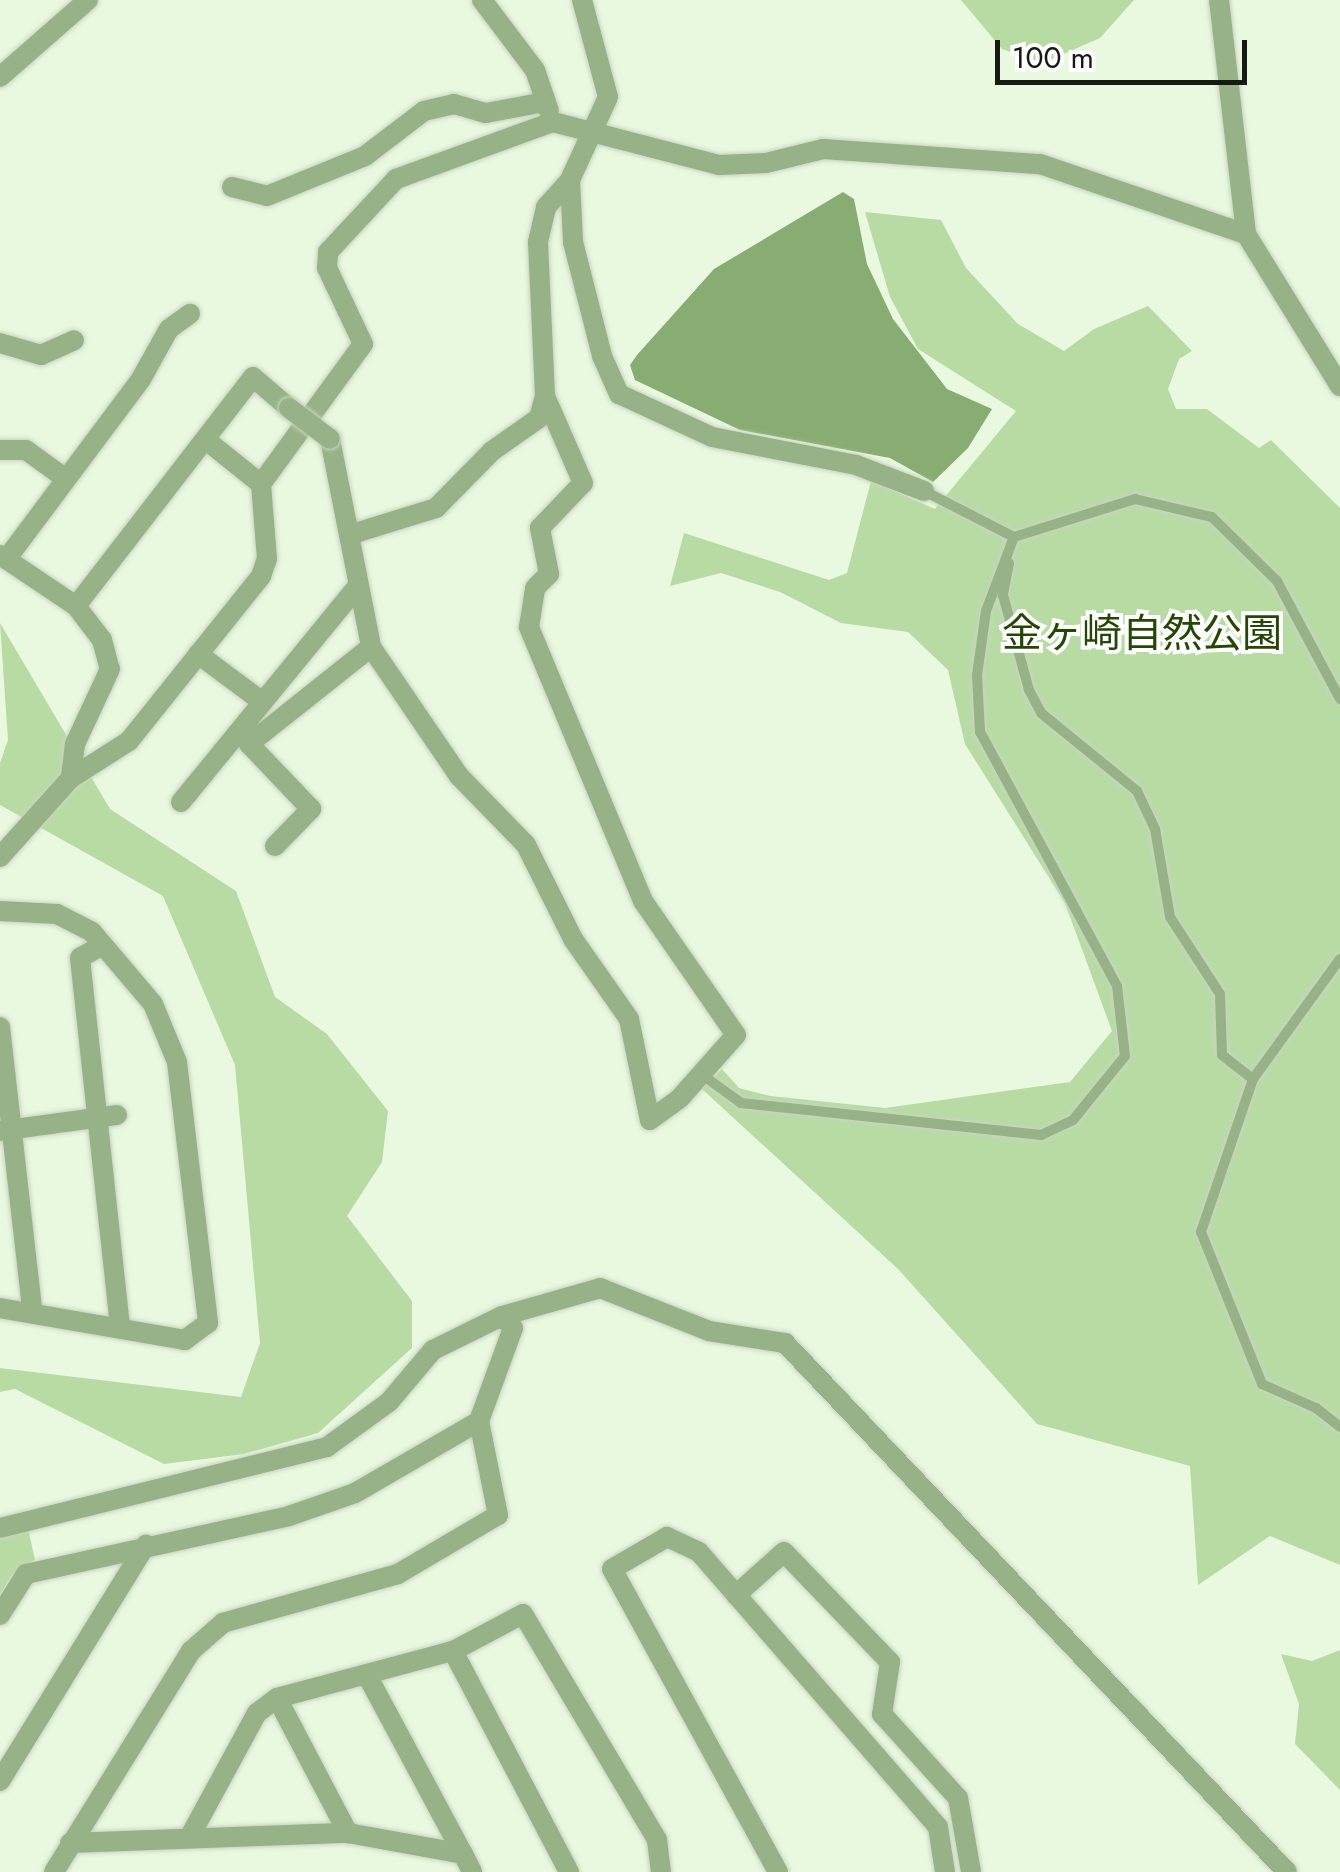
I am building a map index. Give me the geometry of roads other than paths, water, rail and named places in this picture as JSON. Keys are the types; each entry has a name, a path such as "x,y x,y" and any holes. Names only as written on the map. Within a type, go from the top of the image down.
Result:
{"street":[{"path":"0,78 88,0"},
{"path":"482,0 535,70 549,112"},
{"path":"76,606 253,376 330,439 352,534 370,647 459,776 526,845 573,939 629,1020 650,1120 701,1074 736,1035 642,901 530,627 535,588 549,574 540,528 583,483 546,396 538,242 546,208 570,180 588,128 608,97 608,84 582,0"},
{"path":"1220,0 1246,234 1340,386"},
{"path":"232,187 267,196 365,156 424,111 454,104 486,113 549,112 588,128 719,165 766,163 823,149 1040,164 1246,234"},
{"path":"0,858 71,778 129,741 268,559 261,484 363,344 327,268 337,236 396,179 549,112"},
{"path":"570,180 573,242 602,356 619,394 712,437 856,465 924,491"},
{"path":"71,778 75,744 110,669 102,640 76,606 4,556 66,479 169,329 190,314"},
{"path":"0,343 40,356 74,340"},
{"path":"352,534 436,508 470,470 538,418 546,396"},
{"path":"206,440 261,484"},
{"path":"0,450 26,450 66,479"},
{"path":"181,802 260,700 358,588"},
{"path":"274,846 311,809 250,744 370,647"},
{"path":"198,654 260,700"},
{"path":"0,911 57,914 92,932 153,1004 177,1062 208,1323 186,1340 32,1308 0,1308"},
{"path":"103,945 80,958 107,1118 120,1324"},
{"path":"0,1027 6,1130 32,1308"},
{"path":"6,1130 107,1118"},
{"path":"0,1528 327,1447 388,1402 433,1350 502,1316 600,1288 709,1331 785,1343 1287,1872"},
{"path":"54,1872 192,1652 223,1623 398,1574 498,1514 479,1421 513,1328 502,1316"},
{"path":"0,1615 26,1574 288,1516 355,1493 479,1421"},
{"path":"778,1872 612,1569 667,1537 699,1552 938,1827 945,1872"},
{"path":"0,1781 146,1546"},
{"path":"736,1595 784,1552 890,1662 882,1714 958,1798 971,1872"},
{"path":"190,1838 257,1713 277,1698 453,1652 523,1614 657,1840 662,1872"},
{"path":"453,1652 568,1872"},
{"path":"368,1677 468,1863"},
{"path":"277,1698 348,1833"},
{"path":"70,1843 348,1833 468,1863"}],"lane":[{"path":"924,491 1014,537 1135,499 1212,517 1277,581 1340,699"},
{"path":"701,1074 740,1103 1041,1135 1074,1120 1125,1056 1117,986 980,732 977,675 986,610 1014,537"},
{"path":"1014,537 1003,595 1029,690 1041,713 1137,791 1155,829 1170,917 1220,994 1222,1055 1253,1079"},
{"path":"1340,959 1253,1079 1201,1232 1262,1384 1316,1408 1340,1428"}],"park label":[{"name":"金ヶ崎自然公園","path":"1142,633"}]}
